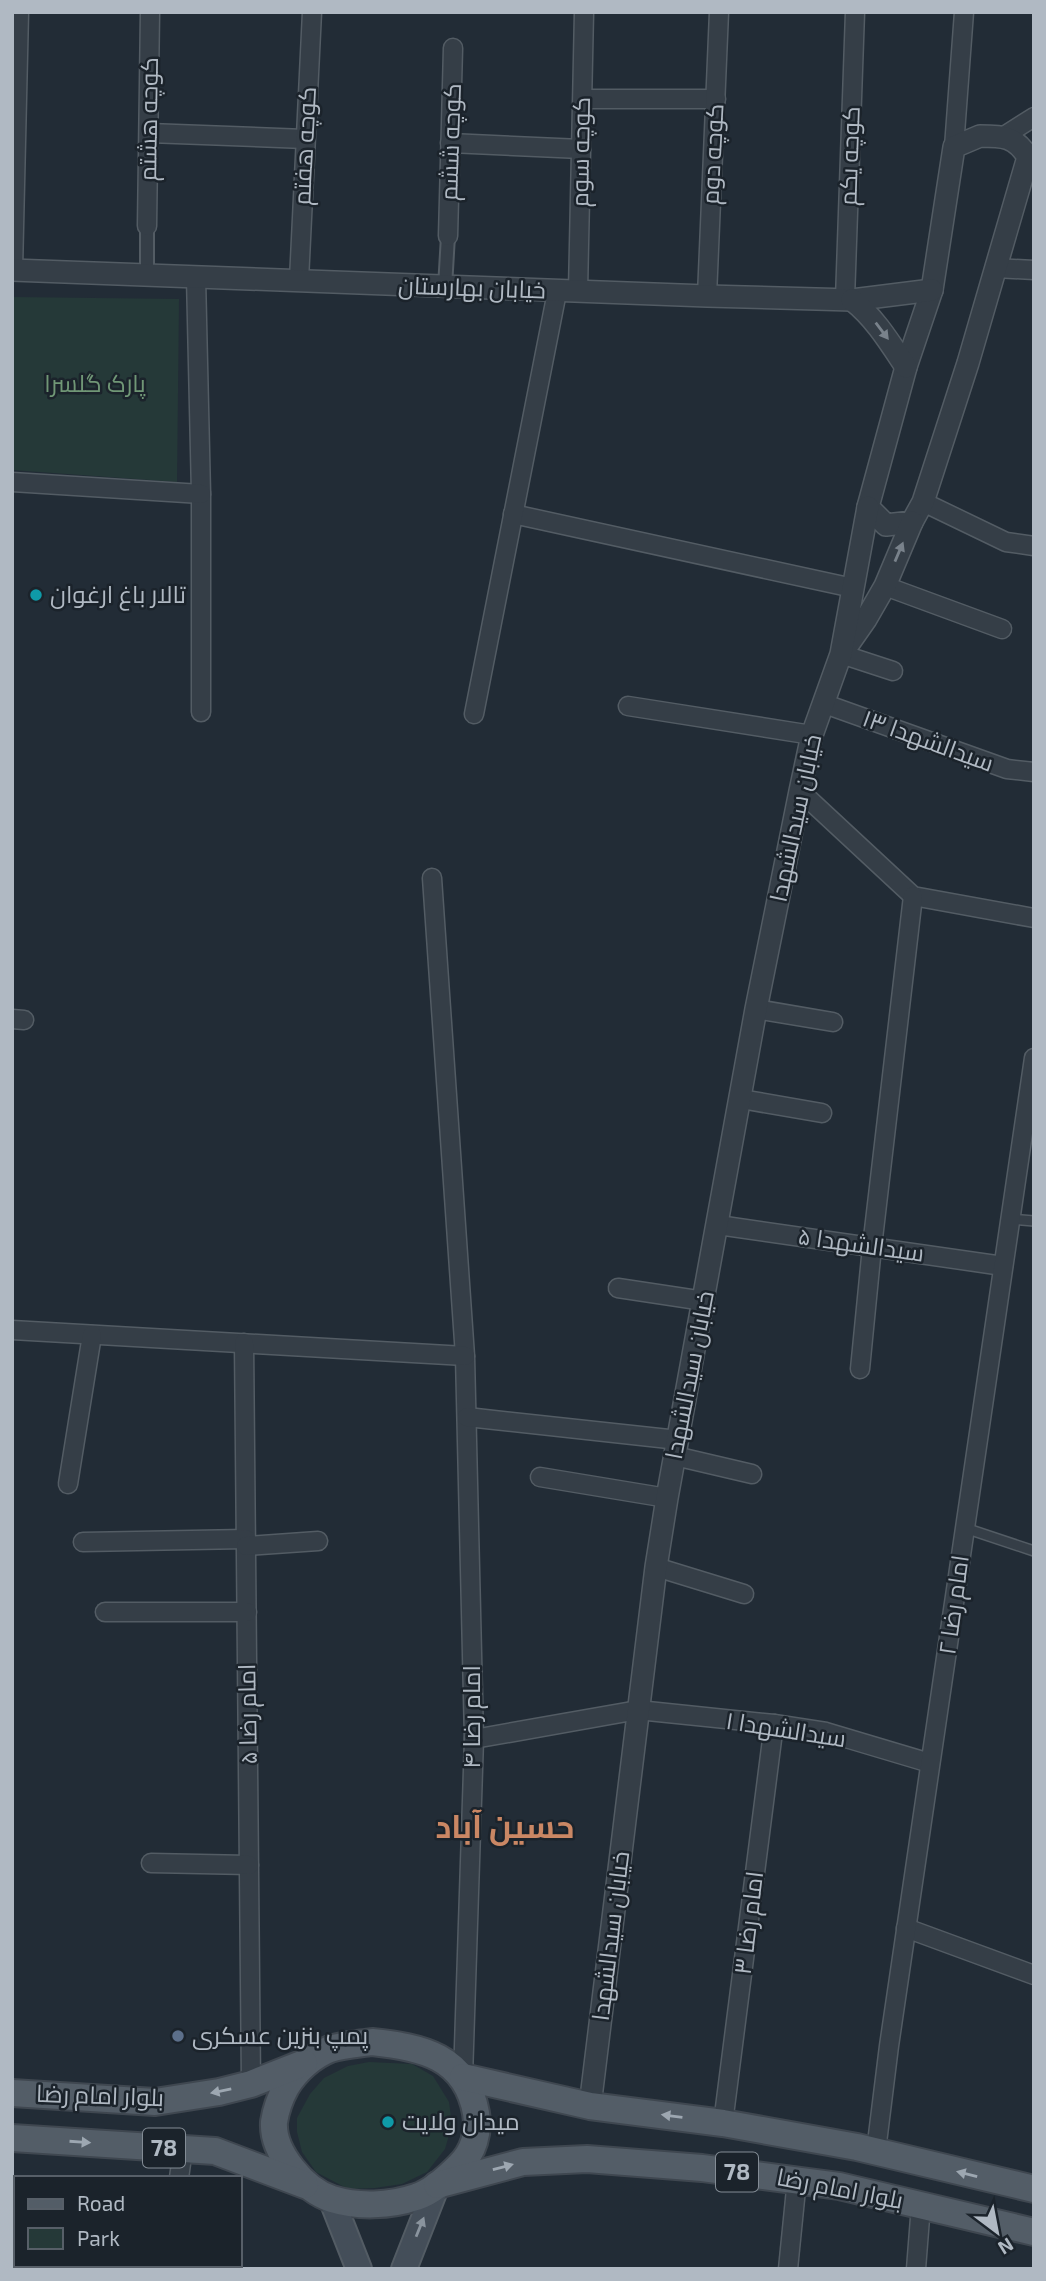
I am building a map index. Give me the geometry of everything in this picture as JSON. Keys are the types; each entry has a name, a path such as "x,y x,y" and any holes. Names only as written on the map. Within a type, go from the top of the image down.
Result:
{"main road":[{"name":"78","path":"372,2042 415,2048 434,2055 463,2077 473,2098 478,2124 472,2149 461,2165 417,2197 374,2205 321,2193 293,2171 280,2150 274,2125 279,2100 292,2078 309,2061 329,2050 372,2042"},
{"name":"بلوار امام رضا","path":"12,2093 155,2102 251,2084 309,2061"},
{"name":"بلوار امام رضا","path":"463,2077 590,2106 723,2123 876,2151 1026,2188"},
{"name":"بلوار امام رضا","path":"12,2138 215,2151 321,2193"},
{"name":"بلوار امام رضا","path":"437,2185 523,2162 587,2159 797,2179 839,2186 1022,2229"},
{"path":"404,2269 437,2185"},
{"path":"1022,2229 1026,2188"},
{"path":"321,2193 359,2269"}],"street":[{"path":"12,270 19,12"},
{"name":"کوچه هشتم","path":"148,226 150,12"},
{"name":"کوچه هفتم","path":"299,280 312,12"},
{"name":"کوچه سوم","path":"578,291 584,12"},
{"name":"کوچه دوم","path":"707,296 719,12"},
{"name":"کوچه یکم","path":"849,300 855,12"},
{"path":"841,654 868,507 906,367 932,290 954,147 964,12"},
{"name":"کوچه ششم","path":"448,236 453,48"},
{"path":"583,99 716,99"},
{"path":"954,147 980,136 1004,136 1034,117"},
{"path":"149,133 305,139"},
{"path":"841,654 885,586 923,502 968,363 1031,154 1004,136"},
{"path":"450,143 581,149"},
{"path":"147,275 148,226"},
{"path":"444,287 448,236"},
{"path":"995,268 1034,270"},
{"name":"خیابان بهارستان","path":"12,270 557,292 849,300 932,290"},
{"path":"196,277 201,494 201,712"},
{"path":"474,714 557,292"},
{"path":"849,300 864,309 906,367"},
{"path":"12,482 201,494"},
{"path":"923,502 1006,541 1034,546"},
{"path":"868,507 886,525 912,522"},
{"path":"513,514 853,588"},
{"path":"885,586 1002,629"},
{"path":"841,654 893,671"},
{"name":"خیابان سیدالشهدا","path":"590,2106 656,1567 667,1497 756,1009 800,791 812,735 841,654"},
{"name":"سیدالشهدا ۱۳","path":"825,704 1007,769 1034,772"},
{"path":"628,706 812,735"},
{"path":"800,791 914,896 1034,918"},
{"name":"امام رضا ۴","path":"432,878 467,1417 474,1739 463,2077"},
{"path":"860,1369 914,896"},
{"path":"756,1009 833,1022"},
{"name":"امام رضا ۲","path":"876,2151 906,1928 1034,1058"},
{"path":"741,1099 822,1114"},
{"name":"سیدالشهدا ۵","path":"718,1225 1003,1266"},
{"path":"618,1288 704,1301"},
{"path":"12,1330 465,1356"},
{"path":"68,1484 92,1335"},
{"name":"امام رضا ۵","path":"244,1343 251,2084"},
{"path":"467,1417 676,1448 752,1474"},
{"path":"540,1477 667,1497"},
{"path":"83,1542 317,1541"},
{"path":"656,1567 744,1594"},
{"path":"105,1612 247,1612"},
{"name":"سیدالشهدا ۱","path":"474,1739 638,1710 827,1732 930,1763"},
{"name":"امام رضا ۳","path":"723,2123 774,1724"},
{"path":"151,1863 249,1865"},
{"path":"906,1928 1034,1975"},
{"path":"179,2176 183,2149"},
{"path":"788,2269 797,2179"},
{"path":"916,2269 921,2205"}],"lane":[{"path":"1010,1219 1034,1221"},
{"path":"965,1528 1034,1551"}],"green space":[{"name":"پارک گلسرا","path":"12,297 179,299 177,482 12,470"},
{"path":"369,2062 412,2064 433,2076 449,2102 452,2125 445,2149 427,2172 402,2184 348,2189 316,2172 302,2152 297,2118 310,2094 324,2078 348,2066"}],"place":[{"name":"تالار باغ ارغوان","path":"36,595"},
{"name":"پمپ بنزین عسکری","path":"178,2036"},
{"name":"میدان ولایت","path":"388,2122"}],"district":[{"name":"حسین آباد","path":"505,1827"}]}
